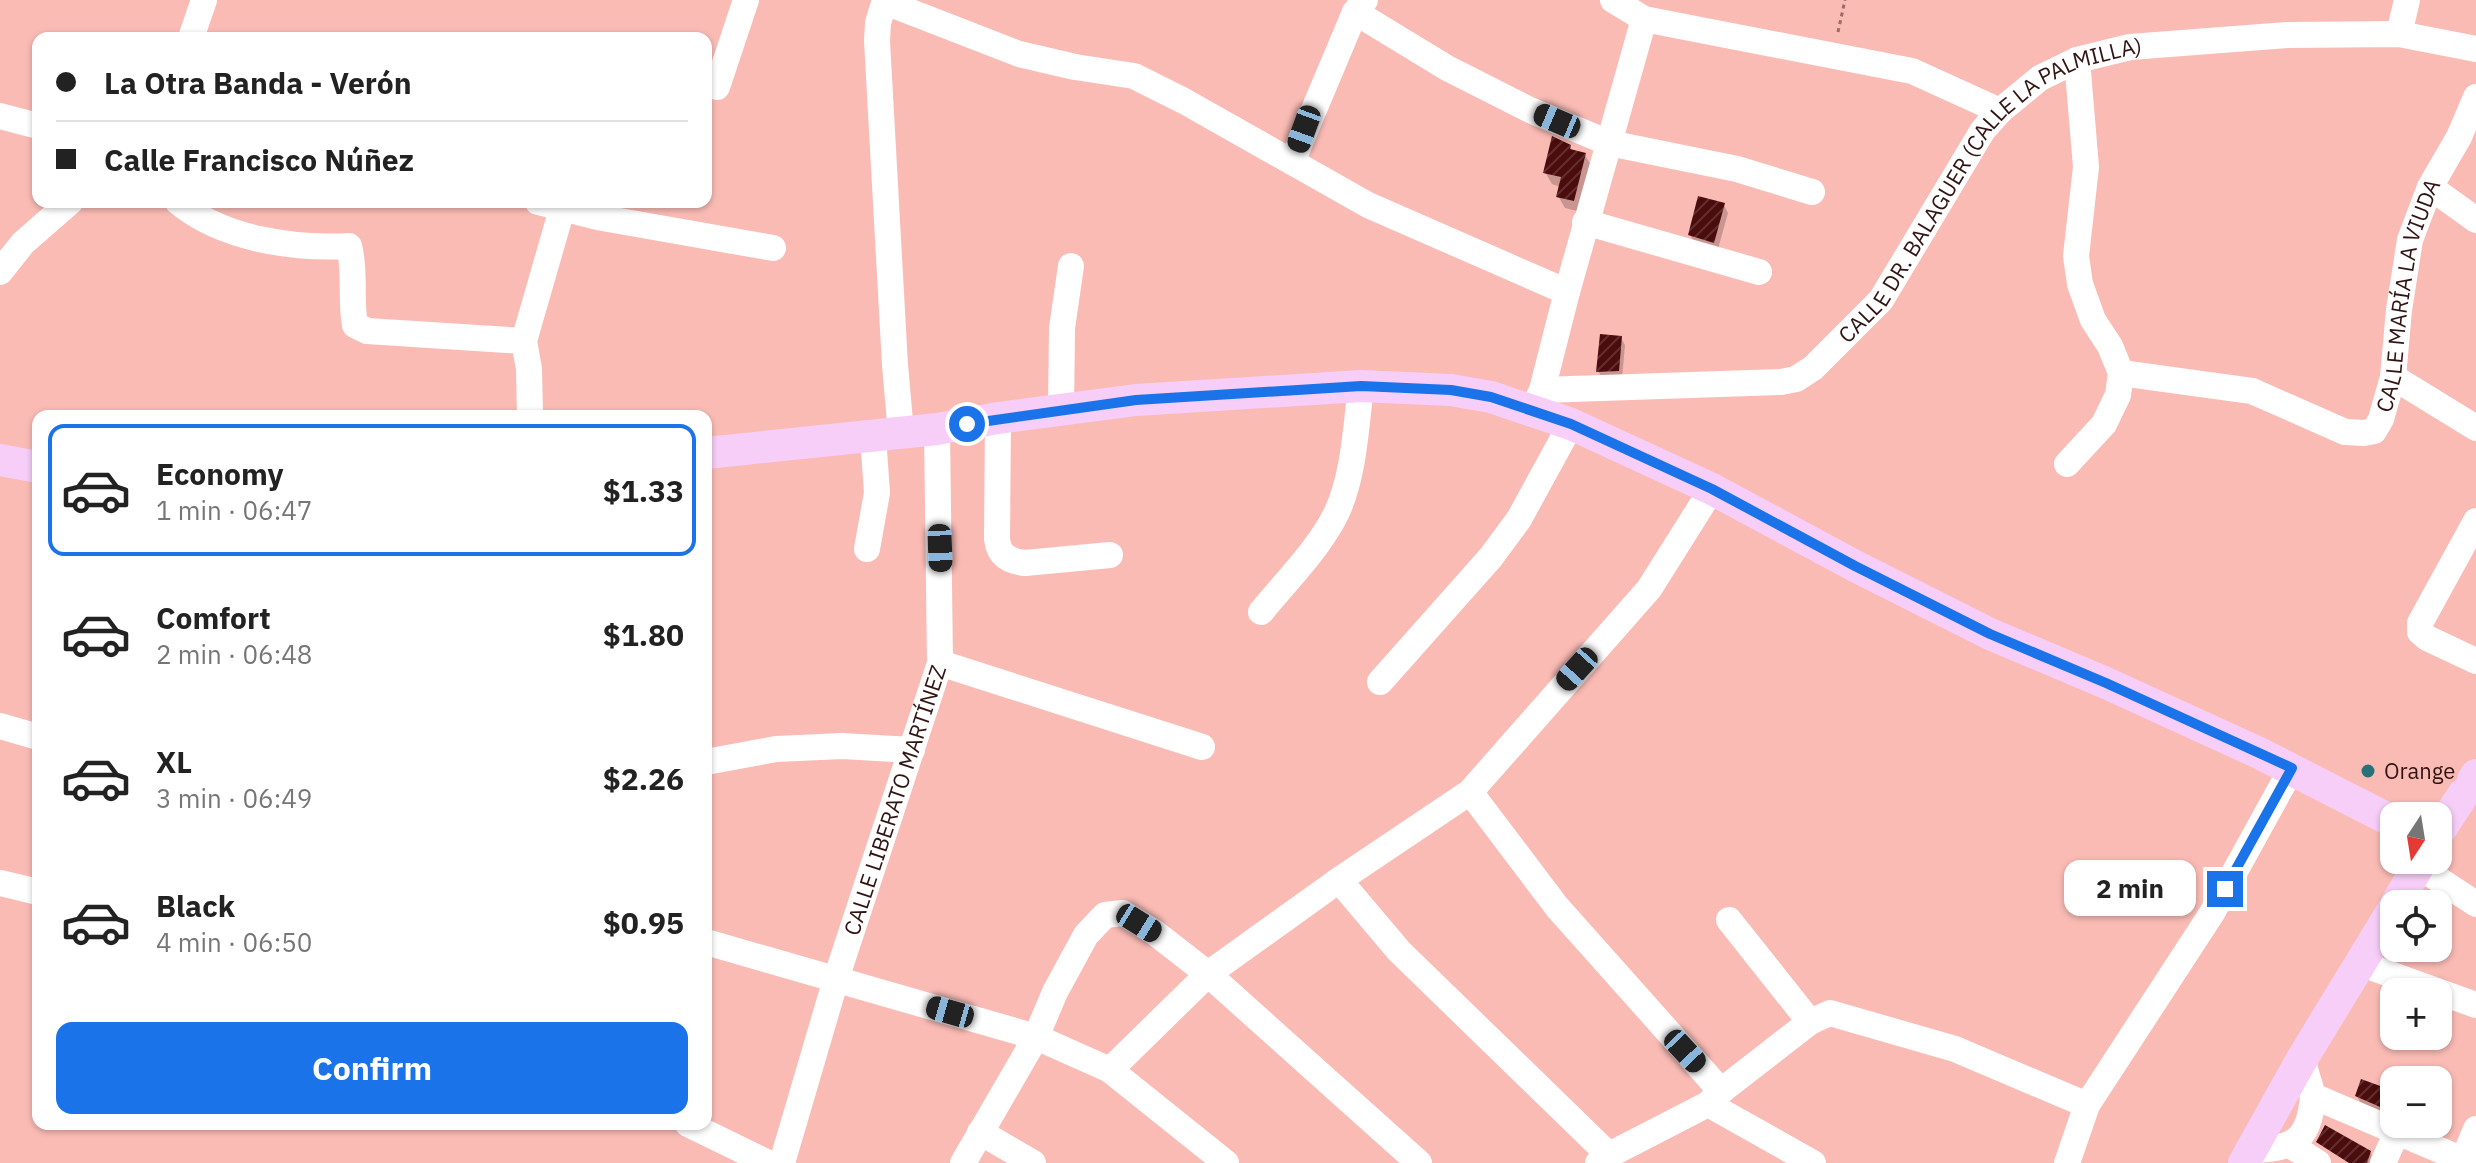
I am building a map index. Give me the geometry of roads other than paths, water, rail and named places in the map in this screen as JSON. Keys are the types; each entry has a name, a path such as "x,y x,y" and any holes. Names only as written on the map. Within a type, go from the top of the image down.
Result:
{"main road":[{"path":"712,452 937,429 1136,400 1361,386 1451,390 1537,400 1571,424 1712,489 1990,634 2292,768 2380,815"},
{"path":"0,460 32,466"},
{"path":"2452,812 2476,775"},
{"path":"2246,1156 2380,932"}],"street":[{"path":"193,32 204,0"},
{"path":"717,87 746,0"},
{"path":"1613,0 1644,19 1912,71 2000,111"},
{"path":"2399,34 2407,0"},
{"path":"867,549 887,434 895,365 877,41 878,23 885,1 1019,54 1134,76 1368,205 1567,292"},
{"path":"1292,162 1360,6 1447,68 1530,110 1609,143 1737,169 1812,192"},
{"path":"1537,400 1644,19"},
{"name":"CALLE DR. BALAGUER (CALLE LA PALMILLA)","path":"1537,400 1796,379 1813,368 1881,300 1983,130 2000,111 2040,78 2077,60 2130,47 2287,35 2399,34 2476,49"},
{"path":"2067,464 2104,424 2118,395 2121,373 2110,346 2093,320 2080,284 2076,256 2086,167 2077,60"},
{"name":"CALLE MARÍA LA VIUDA","path":"2121,373 2252,391 2345,432 2374,431 2381,419 2393,377 2410,240 2430,187 2459,137 2476,97"},
{"path":"0,116 32,124"},
{"path":"2430,187 2476,220"},
{"path":"0,272 23,243 63,208"},
{"path":"185,208 250,238 326,247 349,246 353,261 355,325 367,331 524,341"},
{"path":"530,410 529,369 524,341 550,208"},
{"path":"561,208 773,248"},
{"path":"1585,222 1759,272"},
{"path":"1061,411 1062,328 1071,266"},
{"path":"2393,377 2476,428"},
{"path":"1261,612 1314,547 1336,513 1353,459 1361,386"},
{"path":"998,418 997,539 1002,555 1013,562 1025,563 1110,555"},
{"path":"1380,682 1491,557 1519,519 1571,424"},
{"name":"CALLE LIBERATO MARTÍNEZ","path":"782,1163 836,979 940,663 937,429"},
{"path":"1110,1070 1208,974 1339,880 1470,792 1649,589 1712,489"},
{"path":"2476,521 2467,556 2420,623 2420,632 2427,638 2476,661"},
{"path":"940,663 1202,747"},
{"path":"0,726 32,735"},
{"path":"712,761 776,749 842,746 912,750"},
{"path":"2067,1163 2087,1105 2212,913 2292,768"},
{"path":"1470,792 1557,907 1649,1012 1715,1097 1813,1163"},
{"path":"2435,874 2476,904"},
{"path":"1339,880 1399,951 1603,1159 1715,1097 1810,1022 1830,1013 1955,1049 2087,1105"},
{"path":"0,883 32,891"},
{"path":"963,1163 1036,1037 1055,992 1086,935 1105,915 1123,913 1154,932 1208,974 1419,1163"},
{"path":"1729,920 1810,1022"},
{"path":"712,944 1036,1037 1110,1070 1226,1163"},
{"path":"2362,964 2476,1005"},
{"path":"2246,1156 2290,1145 2303,1132 2311,1117 2313,1096 2302,1059"},
{"path":"2313,1096 2380,1125"},
{"path":"2410,1138 2462,1162 2476,1129"},
{"path":"700,1130 768,1163"},
{"path":"980,1132 1033,1163"},
{"path":"2383,1163 2394,1138"},
{"path":"2290,1145 2318,1163"}],"place":[{"name":"Orange","path":"2368,771"}]}
